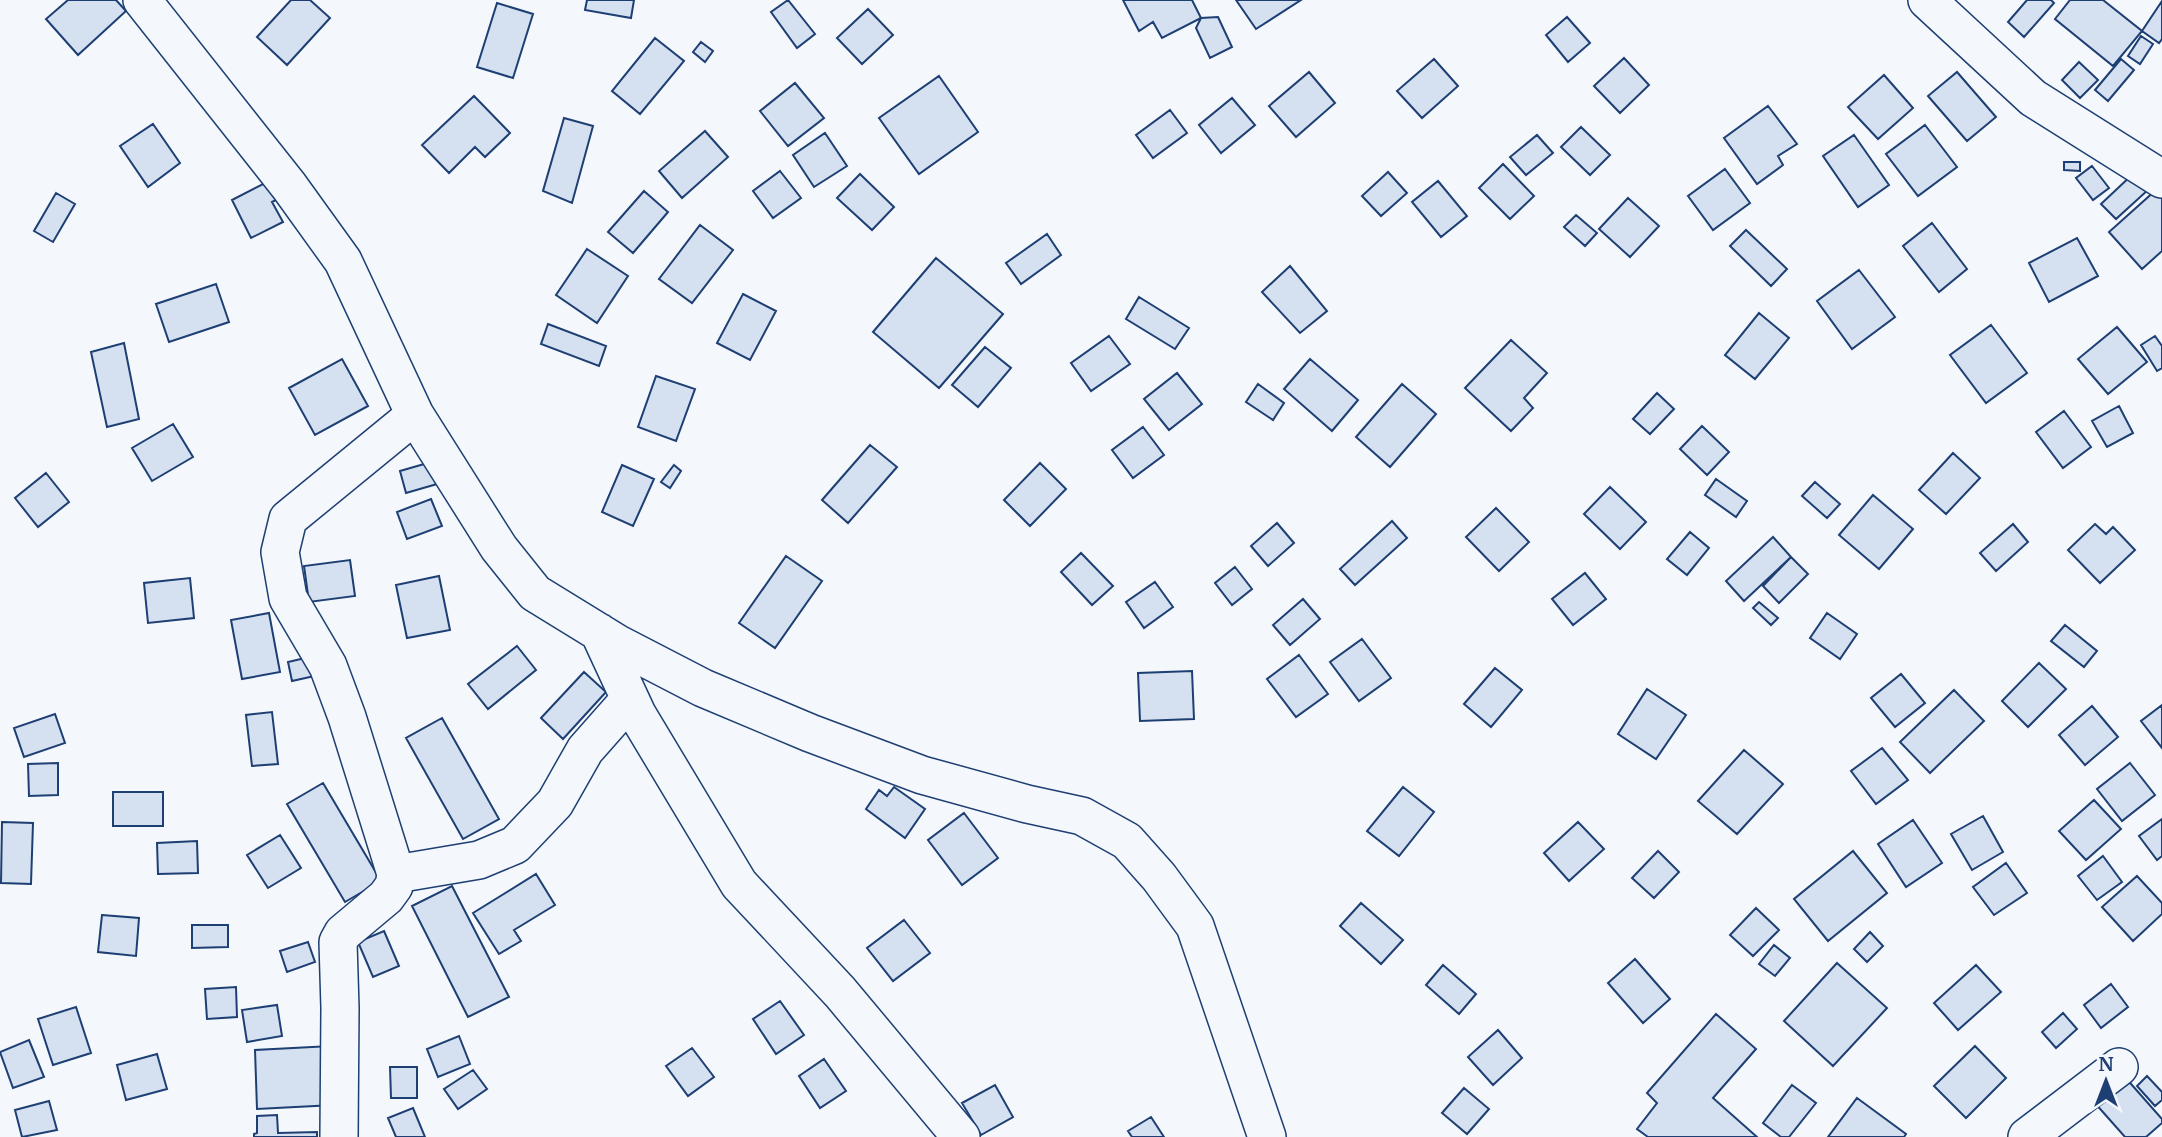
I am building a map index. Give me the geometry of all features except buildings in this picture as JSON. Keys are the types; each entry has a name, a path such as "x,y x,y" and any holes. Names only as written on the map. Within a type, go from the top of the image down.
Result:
{"street":[{"path":"142,0 289,186 343,261 415,415 499,548 535,593 599,632 704,688 810,733 922,775 1082,816 1127,841 1159,877 1195,926 1267,1137"},
{"path":"1927,0 2033,98 2162,179"},
{"path":"339,1137 338,942 343,933 386,897 394,886 396,874 347,717 328,666 288,598 279,552 288,519 415,415"},
{"path":"599,632 630,699 739,884 839,992 961,1137"},
{"path":"396,874 479,860 515,845 555,803 585,750 630,699"},
{"path":"2027,1137 2119,1068"}]}
